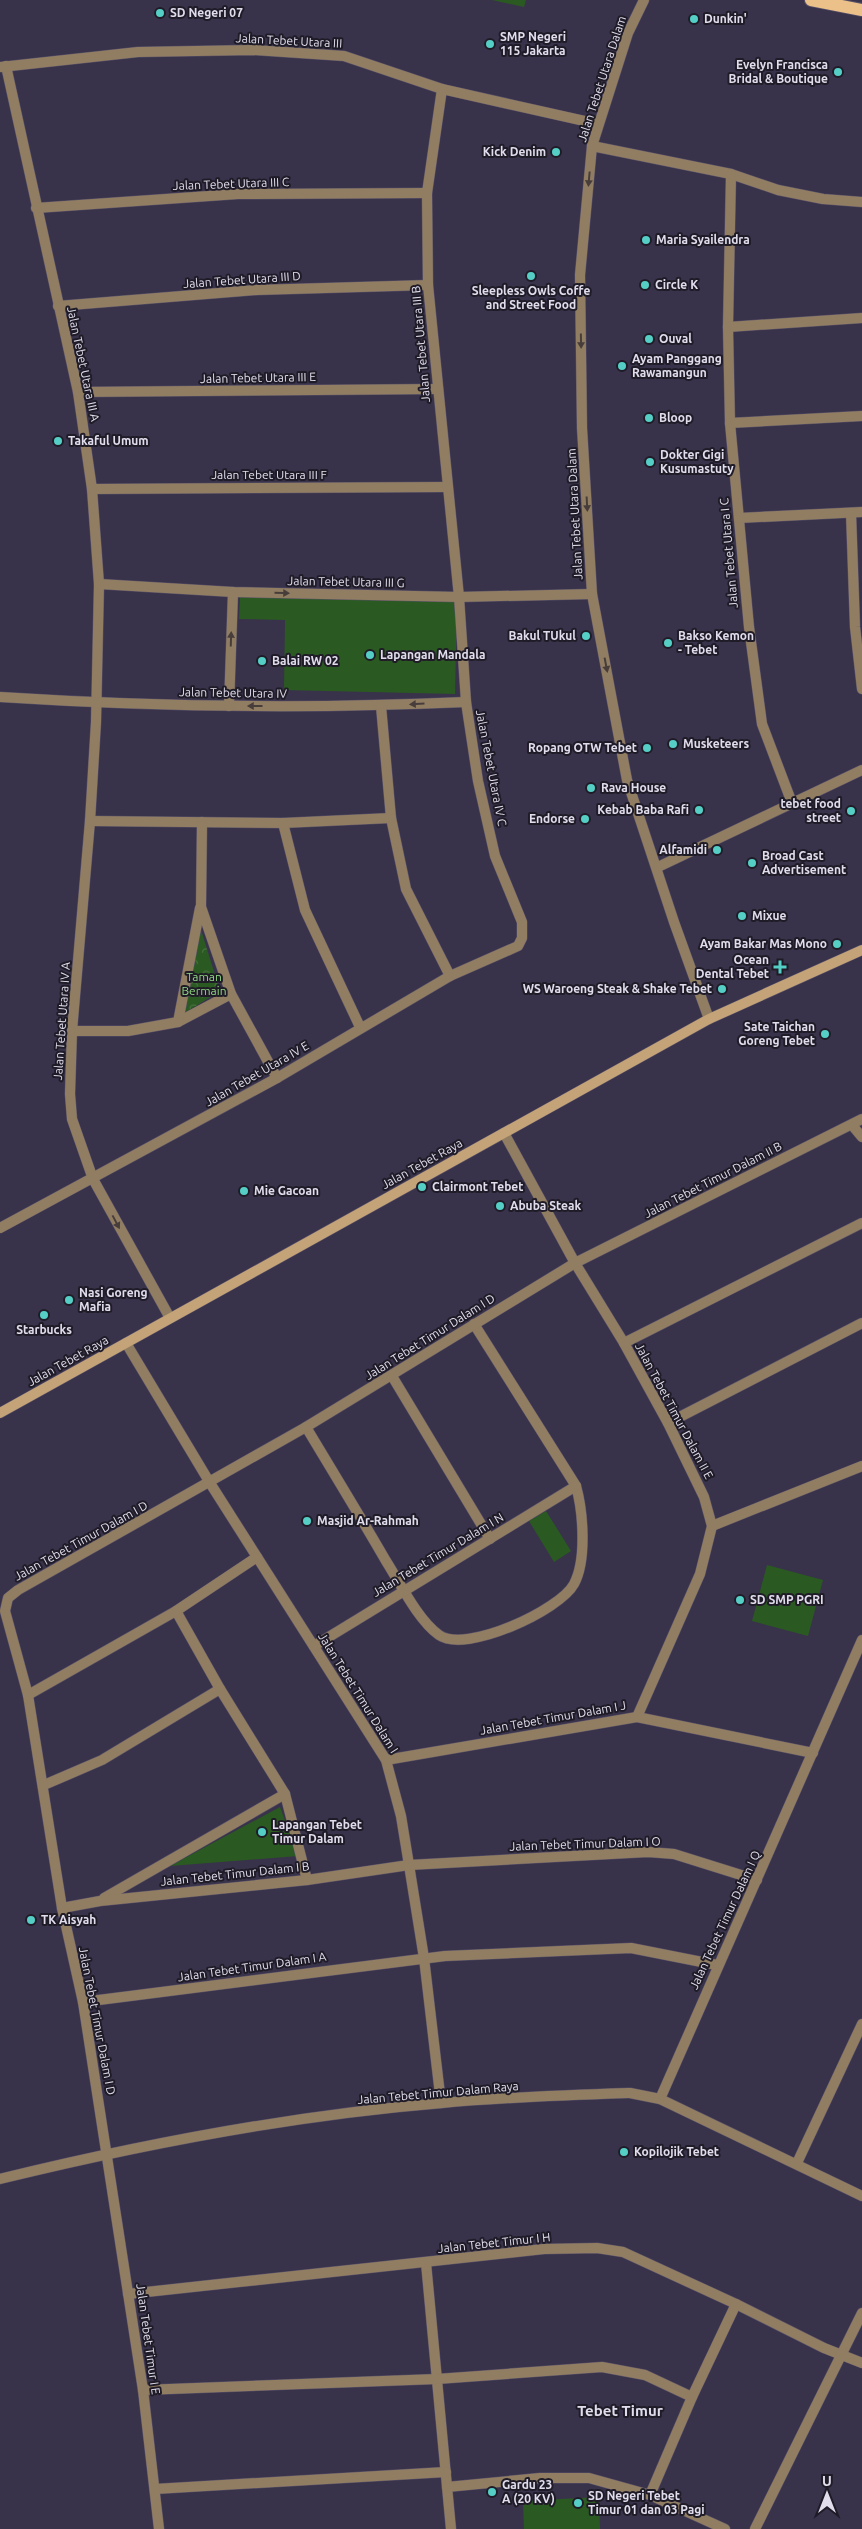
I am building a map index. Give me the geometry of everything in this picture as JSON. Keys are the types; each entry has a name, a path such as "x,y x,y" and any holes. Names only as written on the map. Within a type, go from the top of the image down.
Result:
{"main road":[{"path":"811,0 862,10"},
{"name":"Jalan Tebet Raya","path":"0,1413 709,1019 862,950"}],"street":[{"name":"Jalan Tebet Utara Dalam","path":"644,0 628,33 592,146 580,274 582,428 592,594 628,780 658,867 674,922 709,1019"},
{"name":"Jalan Tebet Utara III","path":"3,66 138,52 253,50 344,56 442,88 598,124"},
{"name":"Jalan Tebet Utara III A","path":"3,66 78,392 92,489 100,584 95,703"},
{"name":"Jalan Tebet Utara III B","path":"442,88 427,193 428,285 459,597"},
{"path":"592,146 731,174 778,190 805,196 862,202"},
{"name":"Jalan Tebet Utara I C","path":"731,174 728,327 730,423 748,627 762,724 792,803"},
{"name":"Jalan Tebet Utara III C","path":"36,208 238,194 427,193"},
{"name":"Jalan Tebet Utara III D","path":"58,306 256,290 428,285"},
{"path":"728,327 862,318"},
{"name":"Jalan Tebet Utara III E","path":"78,392 438,388"},
{"path":"730,423 862,416"},
{"name":"Jalan Tebet Utara III F","path":"92,489 447,487"},
{"path":"739,518 857,512 855,627 862,689"},
{"name":"Jalan Tebet Utara III G","path":"100,584 233,592 459,597 592,594"},
{"path":"229,706 233,592"},
{"name":"Jalan Tebet Utara IV C","path":"459,597 466,702 478,781 493,846 522,922 522,938"},
{"name":"Jalan Tebet Utara IV","path":"0,698 95,703 229,706 381,706 466,702"},
{"name":"Jalan Tebet Utara IV A","path":"95,703 90,821 72,1031 70,1094 72,1119 93,1178 170,1318"},
{"path":"381,706 391,818 406,889 450,976"},
{"path":"658,867 862,770"},
{"path":"90,821 283,823 391,818"},
{"path":"178,1022 201,907 202,822"},
{"path":"283,823 305,910 360,1027"},
{"path":"201,907 231,994 277,1078"},
{"name":"Jalan Tebet Utara IV E","path":"0,1228 277,1078 360,1027 450,976 518,946 522,938"},
{"path":"72,1031 128,1031 178,1022 231,994"},
{"name":"Jalan Tebet Timur Dalam II B","path":"575,1264 862,1119"},
{"path":"852,1124 862,1136"},
{"name":"Jalan Tebet Timur Dalam II E","path":"504,1133 575,1264 624,1343 668,1423 704,1497 712,1526 700,1574 637,1717"},
{"path":"624,1343 862,1223"},
{"name":"Jalan Tebet Timur Dalam I D","path":"108,2153 83,2002 62,1908 44,1785 28,1696 5,1610 8,1598 18,1590 306,1427 575,1264"},
{"path":"668,1423 862,1323"},
{"path":"306,1427 404,1590 428,1624 440,1636 461,1639 491,1634 541,1612 563,1598 574,1583 580,1563 580,1501 576,1486 474,1324"},
{"name":"Jalan Tebet Timur Dalam I","path":"126,1343 210,1483 386,1760 401,1816 410,1865 424,1958 441,2103"},
{"path":"392,1376 490,1538"},
{"path":"712,1526 862,1466"},
{"name":"Jalan Tebet Timur Dalam I N","path":"314,1646 576,1486"},
{"path":"28,1696 176,1610 257,1558"},
{"path":"176,1610 220,1689 285,1794 307,1880"},
{"name":"Jalan Tebet Timur Dalam I Q","path":"660,2099 717,1965 757,1880 862,1640"},
{"path":"44,1785 102,1760 220,1689"},
{"name":"Jalan Tebet Timur Dalam I J","path":"386,1760 637,1717 813,1753"},
{"path":"100,1901 285,1794"},
{"name":"Jalan Tebet Timur Dalam I O","path":"410,1865 648,1852 674,1854 757,1880"},
{"name":"Jalan Tebet Timur Dalam I B","path":"62,1908 100,1901 307,1880 410,1865"},
{"name":"Jalan Tebet Timur Dalam I A","path":"83,2002 424,1958 622,1948 656,1952 717,1965"},
{"path":"797,2163 861,2027"},
{"name":"Jalan Tebet Timur Dalam Raya","path":"0,2179 108,2153 321,2117 441,2103 630,2093 660,2099 797,2163 862,2196"},
{"name":"Jalan Tebet Timur I E","path":"108,2153 143,2390 159,2529"},
{"name":"Jalan Tebet Timur I H","path":"128,2294 544,2249 598,2248 623,2252 736,2304 824,2348 862,2363"},
{"path":"426,2263 451,2529"},
{"path":"650,2495 692,2397 736,2304"},
{"path":"755,2529 862,2313"},
{"path":"143,2390 437,2379 602,2367 644,2375 692,2397"},
{"path":"155,2489 446,2472"},
{"path":"447,2487 540,2478 589,2478 650,2495 725,2529"}],"green space":[{"path":"492,0 526,0 524,7"},
{"name":"Lapangan Mandala","path":"240,597 457,602 455,694 284,690 285,620 239,619"},
{"name":"Taman Bermain","path":"201,930 220,991 183,1014"},
{"path":"546,1511 571,1551 554,1562 529,1521"},
{"path":"767,1565 823,1580 808,1636 752,1621"},
{"name":"Lapangan Tebet Timur Dalam","path":"280,1807 298,1856 170,1866"},
{"path":"599,2497 600,2529 524,2529 523,2501"}],"place":[{"name":"SD Negeri 07","path":"160,13"},
{"name":"Dunkin'","path":"694,19"},
{"name":"SMP Negeri 115 Jakarta","path":"490,44"},
{"name":"Evelyn Francisca Bridal & Boutique","path":"838,72"},
{"name":"Kick Denim","path":"556,152"},
{"name":"Maria Syailendra","path":"646,240"},
{"name":"Sleepless Owls Coffe and Street Food","path":"531,276"},
{"name":"Circle K","path":"645,285"},
{"name":"Ouval","path":"649,339"},
{"name":"Ayam Panggang Rawamangun","path":"622,366"},
{"name":"Bloop","path":"649,418"},
{"name":"Takaful Umum","path":"58,441"},
{"name":"Dokter Gigi Kusumastuty","path":"650,462"},
{"name":"Bakul TUkul","path":"586,636"},
{"name":"Bakso Kemon - Tebet","path":"668,643"},
{"name":"Lapangan Mandala","path":"370,655"},
{"name":"Balai RW 02","path":"262,661"},
{"name":"Musketeers","path":"673,744"},
{"name":"Ropang OTW Tebet","path":"647,748"},
{"name":"Rava House","path":"591,788"},
{"name":"Kebab Baba Rafi","path":"699,810"},
{"name":"tebet food street","path":"851,811"},
{"name":"Endorse","path":"585,819"},
{"name":"Alfamidi","path":"717,850"},
{"name":"Broad Cast Advertisement","path":"752,863"},
{"name":"Mixue","path":"742,916"},
{"name":"Ayam Bakar Mas Mono","path":"837,944"},
{"name":"Ocean Dental Tebet","path":"780,967"},
{"name":"WS Waroeng Steak & Shake Tebet","path":"722,989"},
{"name":"Sate Taichan Goreng Tebet","path":"825,1034"},
{"name":"Clairmont Tebet","path":"422,1187"},
{"name":"Mie Gacoan","path":"244,1191"},
{"name":"Abuba Steak","path":"500,1206"},
{"name":"Nasi Goreng Mafia","path":"69,1300"},
{"name":"Starbucks","path":"44,1315"},
{"name":"Masjid Ar-Rahmah","path":"307,1521"},
{"name":"SD SMP PGRI","path":"740,1600"},
{"name":"Lapangan Tebet Timur Dalam","path":"262,1832"},
{"name":"TK Aisyah","path":"31,1920"},
{"name":"Kopilojik Tebet","path":"624,2152"},
{"name":"Gardu 23 A (20 KV)","path":"492,2492"},
{"name":"SD Negeri Tebet Timur 01 dan 03 Pagi","path":"578,2503"}],"district":[{"name":"Tebet Timur","path":"620,2411"}]}
